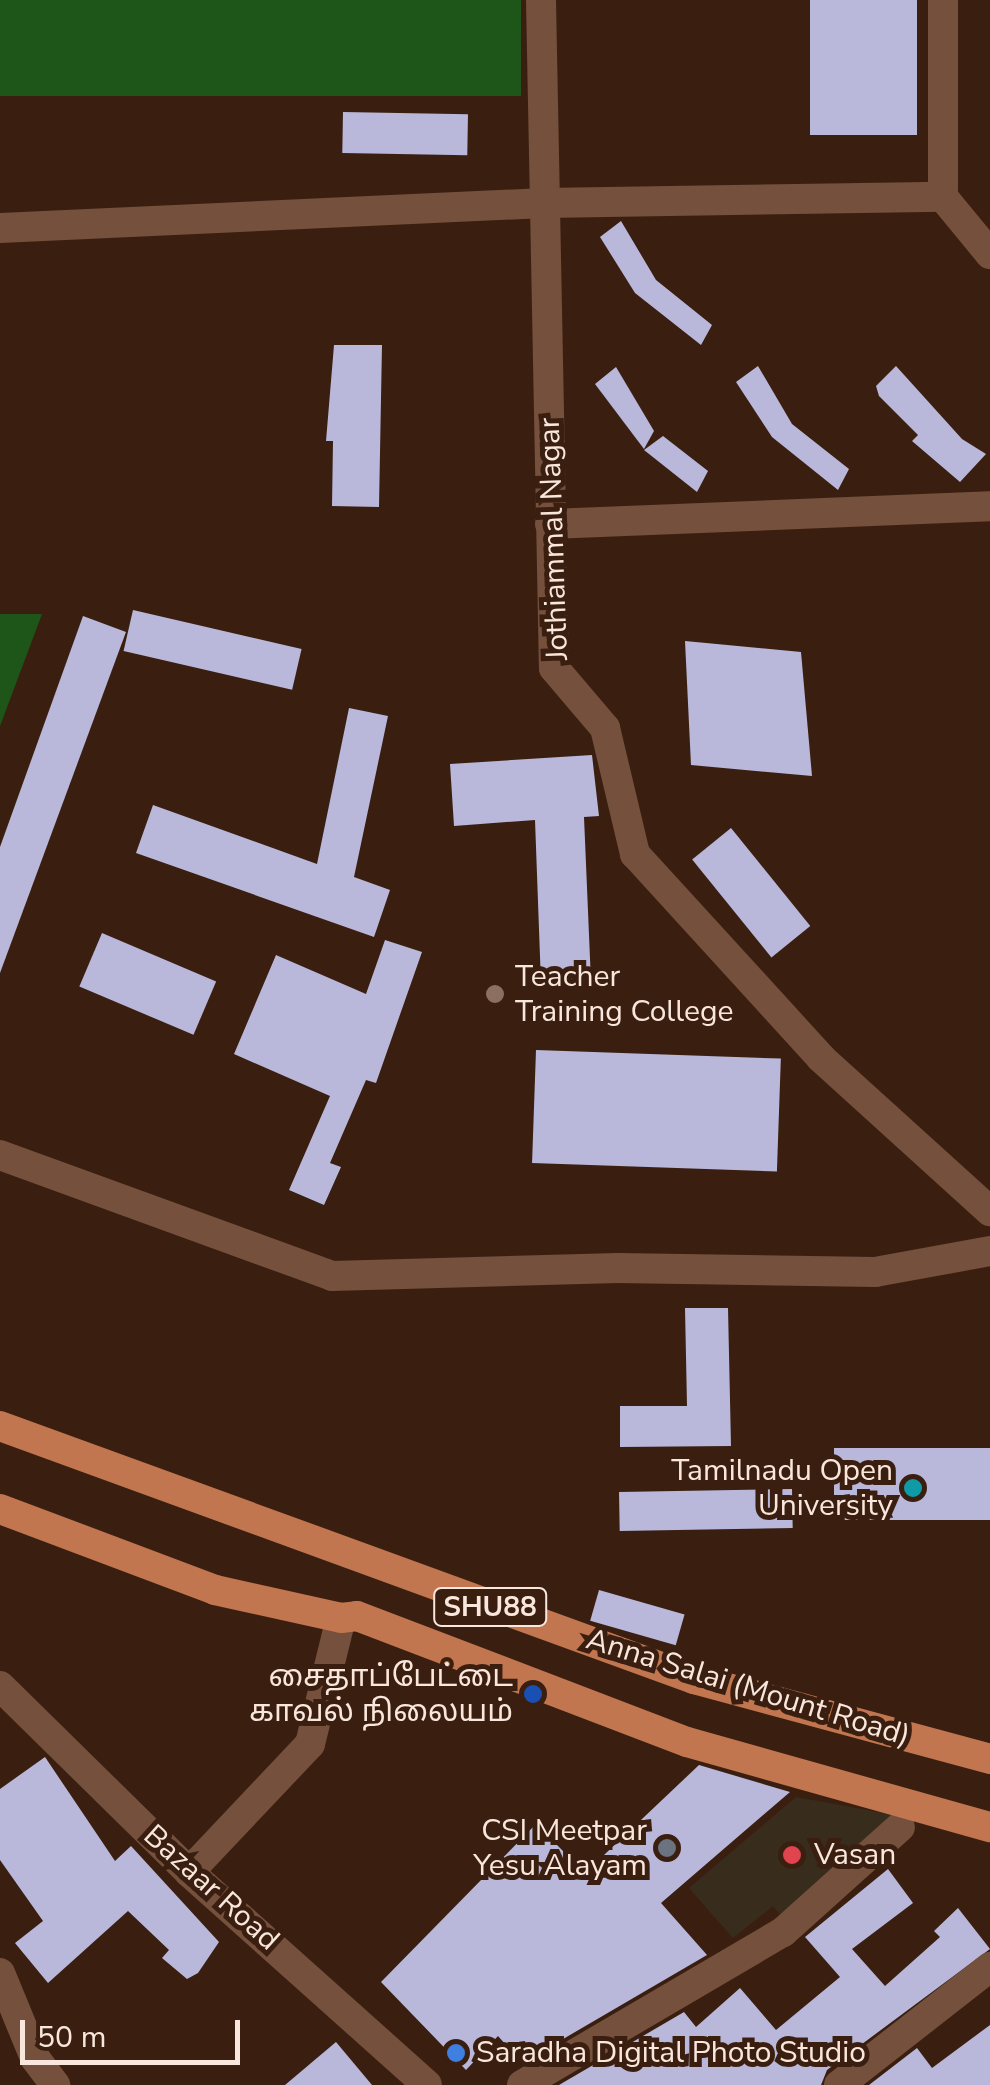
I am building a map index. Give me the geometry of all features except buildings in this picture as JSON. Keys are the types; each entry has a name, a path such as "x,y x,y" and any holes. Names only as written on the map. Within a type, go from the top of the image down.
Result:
{"main road":[{"name":"Anna Salai (Mount Road)","path":"0,1426 694,1679 990,1759"},
{"name":"Anna Salai (Mount Road)","path":"0,1510 215,1590 342,1618 356,1616 687,1742 990,1827"}],"street":[{"name":"Jothiammal Nagar","path":"542,0 554,668 605,728 635,854 821,1058 990,1211"},
{"path":"942,0 943,197 990,254"},
{"path":"0,228 544,203 943,197"},
{"path":"550,524 990,506"},
{"path":"0,1154 332,1276 618,1268 875,1272 990,1251"},
{"path":"189,1872 310,1744 342,1618"},
{"name":"Bazaar Road","path":"0,1686 189,1872 427,2085"},
{"path":"522,2085 783,1932 900,1826"},
{"path":"839,2085 990,1968"},
{"path":"0,1972 34,2058 55,2085"}],"shaded area":[{"name":"Vasan","path":"796,1797 900,1816 784,1919 773,1906 733,1938 689,1888"}],"green space":[{"path":"0,0 521,0 521,96 0,96"},
{"path":"0,614 42,614 0,726"}],"place":[{"name":"Teacher Training College","path":"495,994"},
{"name":"Tamilnadu Open University","path":"913,1488"},
{"name":"சைதாப்பேட்டை காவல் நிலையம்","path":"533,1694"},
{"name":"CSI Meetpar Yesu Alayam","path":"667,1848"},
{"name":"Vasan","path":"792,1855"},
{"name":"Saradha Digital Photo Studio","path":"456,2053"}]}
